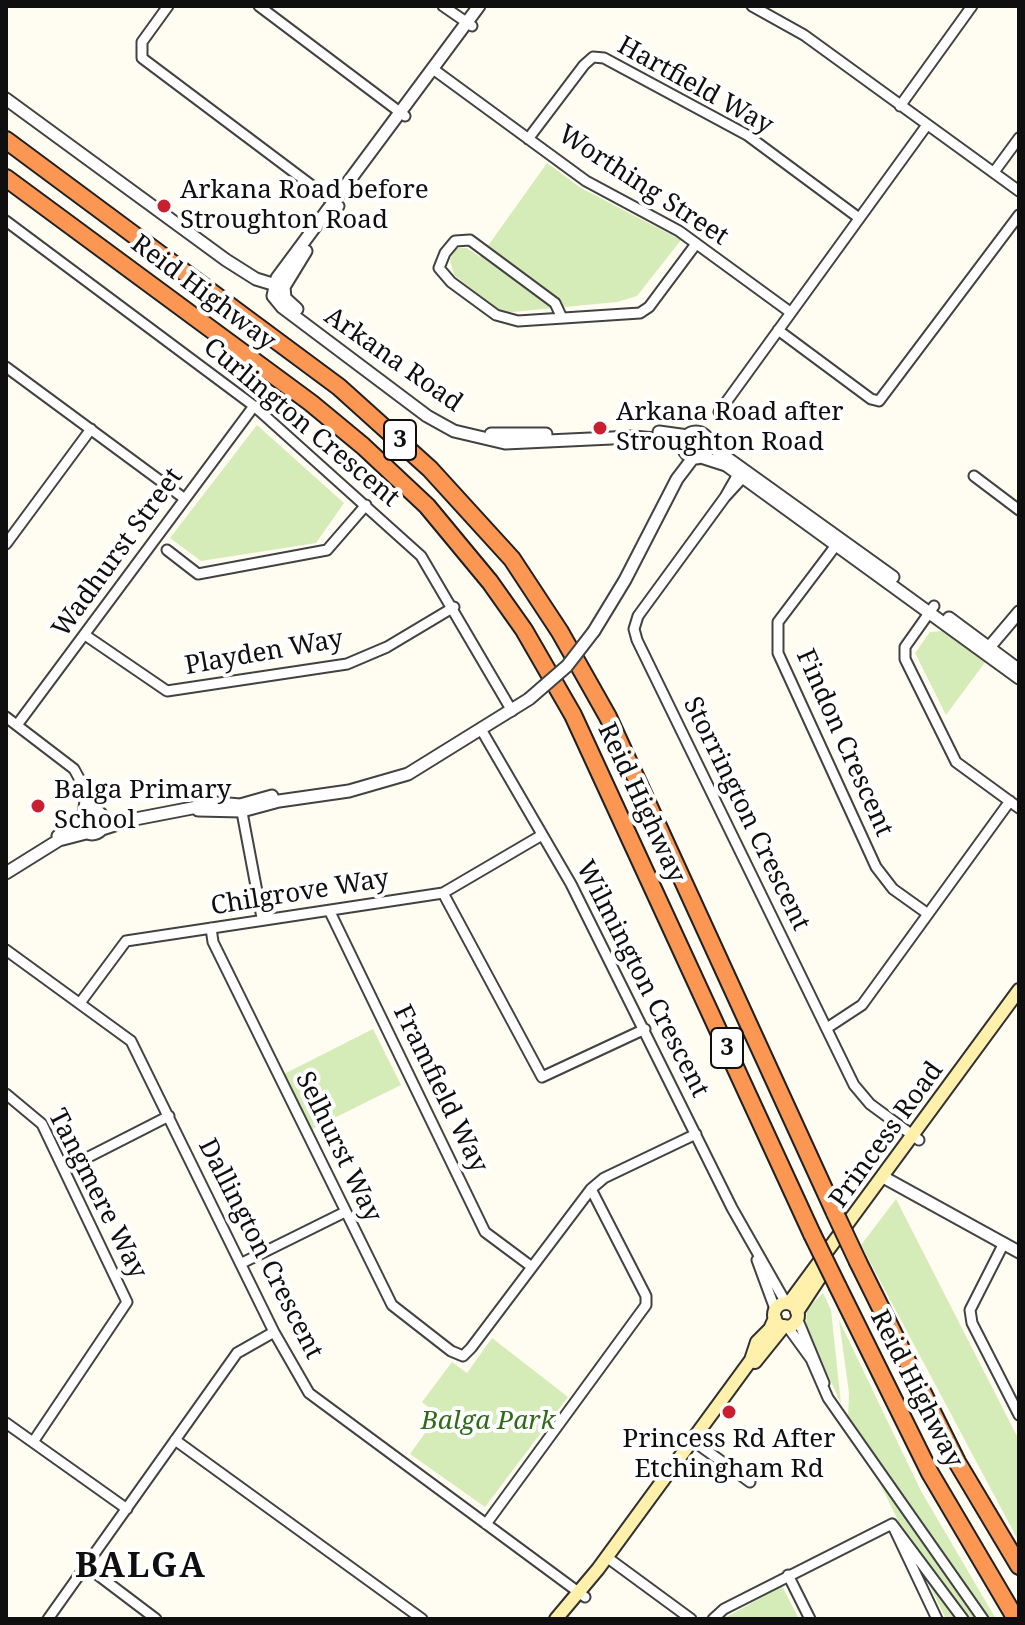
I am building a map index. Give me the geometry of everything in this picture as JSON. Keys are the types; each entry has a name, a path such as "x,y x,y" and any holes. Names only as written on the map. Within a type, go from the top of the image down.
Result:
{"highway":[{"name":"Reid Highway","path":"6,140 339,387 430,469 512,559 560,632 608,717 858,1262 957,1462 1019,1566"},
{"name":"Reid Highway","path":"6,178 311,403 363,446 427,506 490,582 530,641 573,715 812,1234 930,1473 1016,1619"}],"main road":[{"name":"Princess Road","path":"916,1138 1019,990"},
{"name":"Princess Road","path":"566,1619 786,1314 1019,1002"},
{"name":"Princess Road","path":"556,1619 612,1561 694,1441"}],"street":[{"path":"168,6 142,42 142,58 337,204"},
{"path":"259,6 402,114"},
{"path":"443,6 469,24"},
{"path":"277,291 479,6"},
{"path":"469,24 487,6"},
{"path":"752,6 804,35 1019,191"},
{"path":"900,106 972,6"},
{"name":"Hartfield Way","path":"528,139 584,65 593,57 604,58 747,135 859,218"},
{"name":"Worthing Street","path":"435,71 586,181 696,244 790,312"},
{"name":"Arkana Road","path":"6,99 248,279 277,291 427,416 468,436 516,443 633,437 666,440 743,472"},
{"path":"719,412 927,125"},
{"path":"994,172 1019,138"},
{"path":"778,330 871,399 879,401 1019,215"},
{"name":"Curlington Crescent","path":"6,221 254,406 421,556 454,607 512,711"},
{"path":"562,318 555,303 470,240 455,241 445,253 439,268 451,282 496,315 518,321 640,313 649,307 696,244"},
{"name":"Arkana Road","path":"277,291 289,304 439,416 474,431 516,435 648,431 690,450"},
{"path":"6,367 185,499"},
{"name":"Wadhurst Street","path":"17,725 254,406"},
{"path":"6,544 91,429"},
{"name":"Arkana Road","path":"690,450 702,434 709,445 743,472 932,609 1019,678"},
{"path":"6,870 81,818 130,820 198,810 241,808 308,793 349,791 408,774 482,731 529,699 567,666 594,631 625,580 690,450 709,445"},
{"name":"Storrington Crescent","path":"743,472 638,616 634,629 857,1091 916,1138"},
{"path":"974,476 1019,510"},
{"path":"167,550 198,574 327,550 366,505"},
{"name":"Findon Crescent","path":"838,542 778,622 778,653 876,867 893,889 928,914"},
{"name":"Playden Way","path":"85,635 167,691 347,664 387,647 454,607"},
{"path":"827,1028 862,1005 928,914 1015,804 956,762 905,659 905,647 932,609"},
{"path":"990,653 1019,612"},
{"name":"Arkana Road","path":"990,653 1019,670"},
{"path":"6,717 74,769 101,819"},
{"name":"Wilmington Crescent","path":"482,731 542,835 645,1029 786,1314 818,1361 828,1398 983,1619"},
{"path":"86,794 81,818 86,833"},
{"path":"241,808 262,918"},
{"path":"6,870 59,840 86,833 95,834 101,819"},
{"name":"Chilgrove Way","path":"80,1003 126,941 443,893 542,835"},
{"path":"443,893 542,1077 645,1029"},
{"name":"Framfield Way","path":"330,912 485,1232 532,1267"},
{"name":"Selhurst Way","path":"211,928 213,942 345,1212 400,1315 463,1356 532,1267"},
{"name":"Dallington Crescent","path":"6,950 131,1041 274,1332 309,1393 582,1595"},
{"name":"Tangmere Way","path":"6,1094 37,1117 65,1169 127,1302 33,1442"},
{"path":"65,1169 169,1116"},
{"path":"532,1267 591,1189 604,1178 696,1134"},
{"path":"888,1176 1019,1252"},
{"path":"486,1524 646,1305 646,1296 591,1189"},
{"path":"242,1263 345,1212"},
{"path":"1004,1243 970,1310 972,1323 1019,1415"},
{"path":"48,1619 237,1353 274,1332"},
{"path":"6,1423 127,1509"},
{"path":"175,1440 422,1619"},
{"path":"694,1441 750,1482"},
{"path":"713,1619 724,1609 788,1575 892,1524"},
{"path":"892,1524 937,1619"},
{"path":"892,1524 963,1619"},
{"path":"612,1561 691,1619"},
{"path":"86,1566 156,1619"},
{"path":"788,1575 810,1619"}],"green space":[{"path":"547,163 581,188 681,240 637,296 617,302 502,313 454,275 450,260 453,253 458,248 467,248 480,257"},
{"path":"257,425 344,503 316,543 201,561 170,538"},
{"path":"942,631 986,661 946,715 915,653 930,632"},
{"path":"373,1029 401,1085 310,1130 282,1075"},
{"path":"896,1199 1019,1440 1019,1542 861,1245"},
{"path":"823,1293 831,1310 841,1404 806,1326 807,1309"},
{"path":"839,1320 921,1491 996,1619 946,1619 848,1418 849,1393"},
{"name":"Balga Park","path":"492,1338 568,1397 485,1507 410,1454 438,1415 422,1402 452,1362 467,1373"},
{"path":"782,1586 799,1619 723,1619"}],"place":[{"name":"Arkana Road before Stroughton Road","path":"164,206"},
{"name":"Arkana Road after Stroughton Road","path":"600,428"},
{"name":"Balga Primary School","path":"38,806"},
{"name":"Princess Rd After Etchingham Rd","path":"729,1412"}],"district":[{"name":"BALGA","path":"141,1567"}]}
